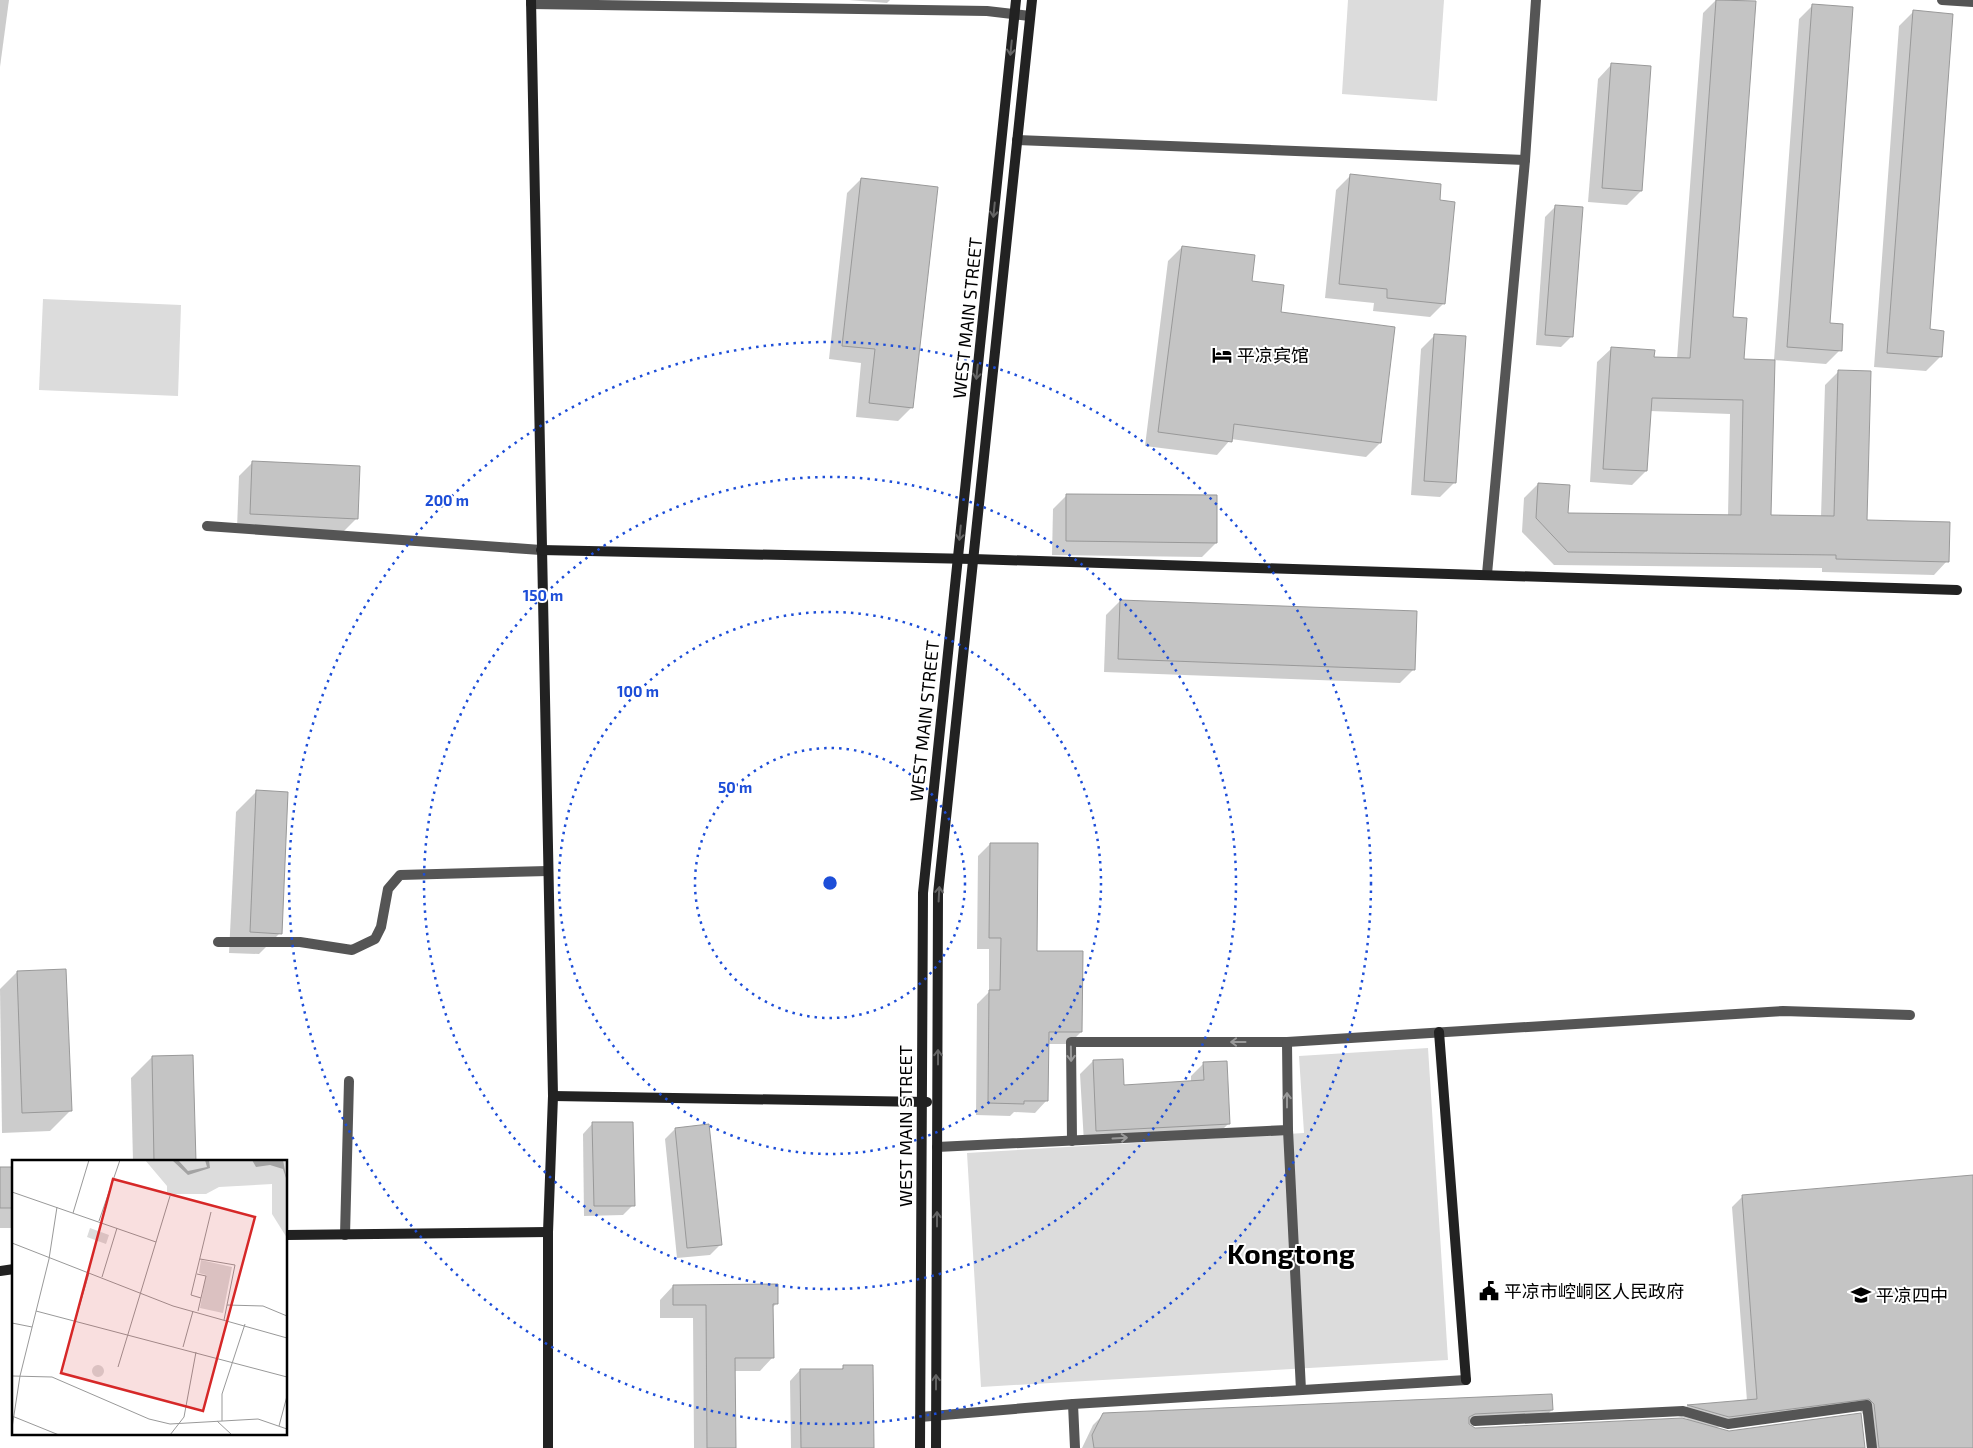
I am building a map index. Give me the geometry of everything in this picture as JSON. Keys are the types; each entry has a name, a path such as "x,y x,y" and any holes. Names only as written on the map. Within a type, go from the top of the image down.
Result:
{"street":[{"name":"WEST MAIN STREET","path":"920,1448 922,893 1016,0"},
{"name":"WEST MAIN STREET","path":"936,1448 938,894 1032,0"},
{"path":"1487,574 1525,160 1536,0"},
{"path":"1942,0 1973,2"},
{"path":"548,1448 548,1232 554,1096 541,550 531,2 987,11 1030,16"},
{"path":"1017,140 1525,160"},
{"path":"207,526 541,550 974,559 1956,590"},
{"path":"218,942 300,942 352,950 375,939 381,927 388,889 400,875 548,871"},
{"path":"1072,1140 1070,1042 1287,1042 1784,1011 1910,1015"},
{"path":"920,1417 1073,1404 1466,1380 1439,1032"},
{"path":"1287,1042 1288,1130 1301,1390"},
{"path":"345,1235 349,1081"},
{"path":"554,1096 937,1103"},
{"path":"937,1147 1288,1130"},
{"path":"288,1236 548,1232"},
{"path":"1073,1404 1075,1448"},
{"path":"1475,1421 1682,1411 1728,1424 1867,1405 1872,1448"}],"shaded area":[{"path":"1348,0 1444,0 1437,101 1342,94"},
{"path":"43,299 181,305 178,396 39,390"},
{"path":"1428,1048 1448,1360 981,1387 967,1153 1304,1133 1299,1056"}],"building":[{"path":"1716,0 1756,1 1733,317 1747,318 1744,359 1775,360 1771,515 1834,516 1838,370 1871,371 1867,520 1950,522 1949,562 1836,559 1836,555 1568,552 1536,518 1538,483 1570,485 1568,513 1741,515 1743,400 1652,398 1647,471 1603,469 1611,347 1655,350 1654,357 1690,358"},
{"path":"1812,4 1853,7 1830,323 1843,324 1842,351 1787,347"},
{"path":"1913,10 1953,14 1930,329 1944,331 1942,357 1887,353"},
{"path":"1611,63 1651,66 1642,191 1602,188"},
{"path":"1350,174 1441,184 1440,200 1455,202 1445,304 1387,298 1387,289 1339,284"},
{"path":"861,178 938,187 913,408 869,403 875,349 842,346"},
{"path":"1555,205 1583,207 1573,337 1545,335"},
{"path":"1182,246 1255,255 1252,281 1284,285 1281,312 1395,327 1381,443 1234,424 1232,442 1158,432"},
{"path":"1434,334 1466,336 1456,483 1424,481"},
{"path":"252,461 360,466 358,519 250,514"},
{"path":"1066,494 1217,495 1217,543 1066,541"},
{"path":"1120,600 1417,611 1415,670 1118,659"},
{"path":"256,790 288,792 282,934 250,932"},
{"path":"990,843 1038,843 1037,951 1083,951 1082,1032 1049,1032 1048,1101 1024,1101 1024,1104 988,1103 989,990 1000,990 1001,938 989,938"},
{"path":"66,969 72,1111 22,1113 17,971"},
{"path":"193,1055 196,1160 154,1160 152,1056"},
{"path":"1123,1059 1124,1085 1204,1080 1203,1062 1227,1061 1230,1124 1096,1131 1093,1060"},
{"path":"592,1122 633,1122 635,1206 594,1206"},
{"path":"709,1124 722,1245 687,1248 675,1128"},
{"path":"0,1167 12,1167 12,1208 0,1208"},
{"name":"平凉四中","path":"1973,1175 1973,1448 1879,1448 1874,1404 1869,1399 1729,1417 1687,1405 1757,1399 1742,1195"},
{"path":"778,1284 778,1304 773,1304 774,1358 735,1358 736,1448 707,1448 706,1305 673,1305 673,1285"},
{"path":"843,1365 873,1365 874,1448 801,1448 800,1369 843,1369"},
{"path":"1552,1394 1553,1410 1475,1414 1469,1417 1469,1424 1475,1428 1682,1418 1729,1431 1861,1413 1865,1448 1094,1448 1092,1435 1103,1413"}],"place":[{"name":"平凉宾馆","path":"1222,355"},
{"name":"平凉市崆峒区人民政府","path":"1489,1291"},
{"name":"平凉四中","path":"1861,1295"}],"district":[{"name":"Kongtong","path":"1291,1253"}]}
